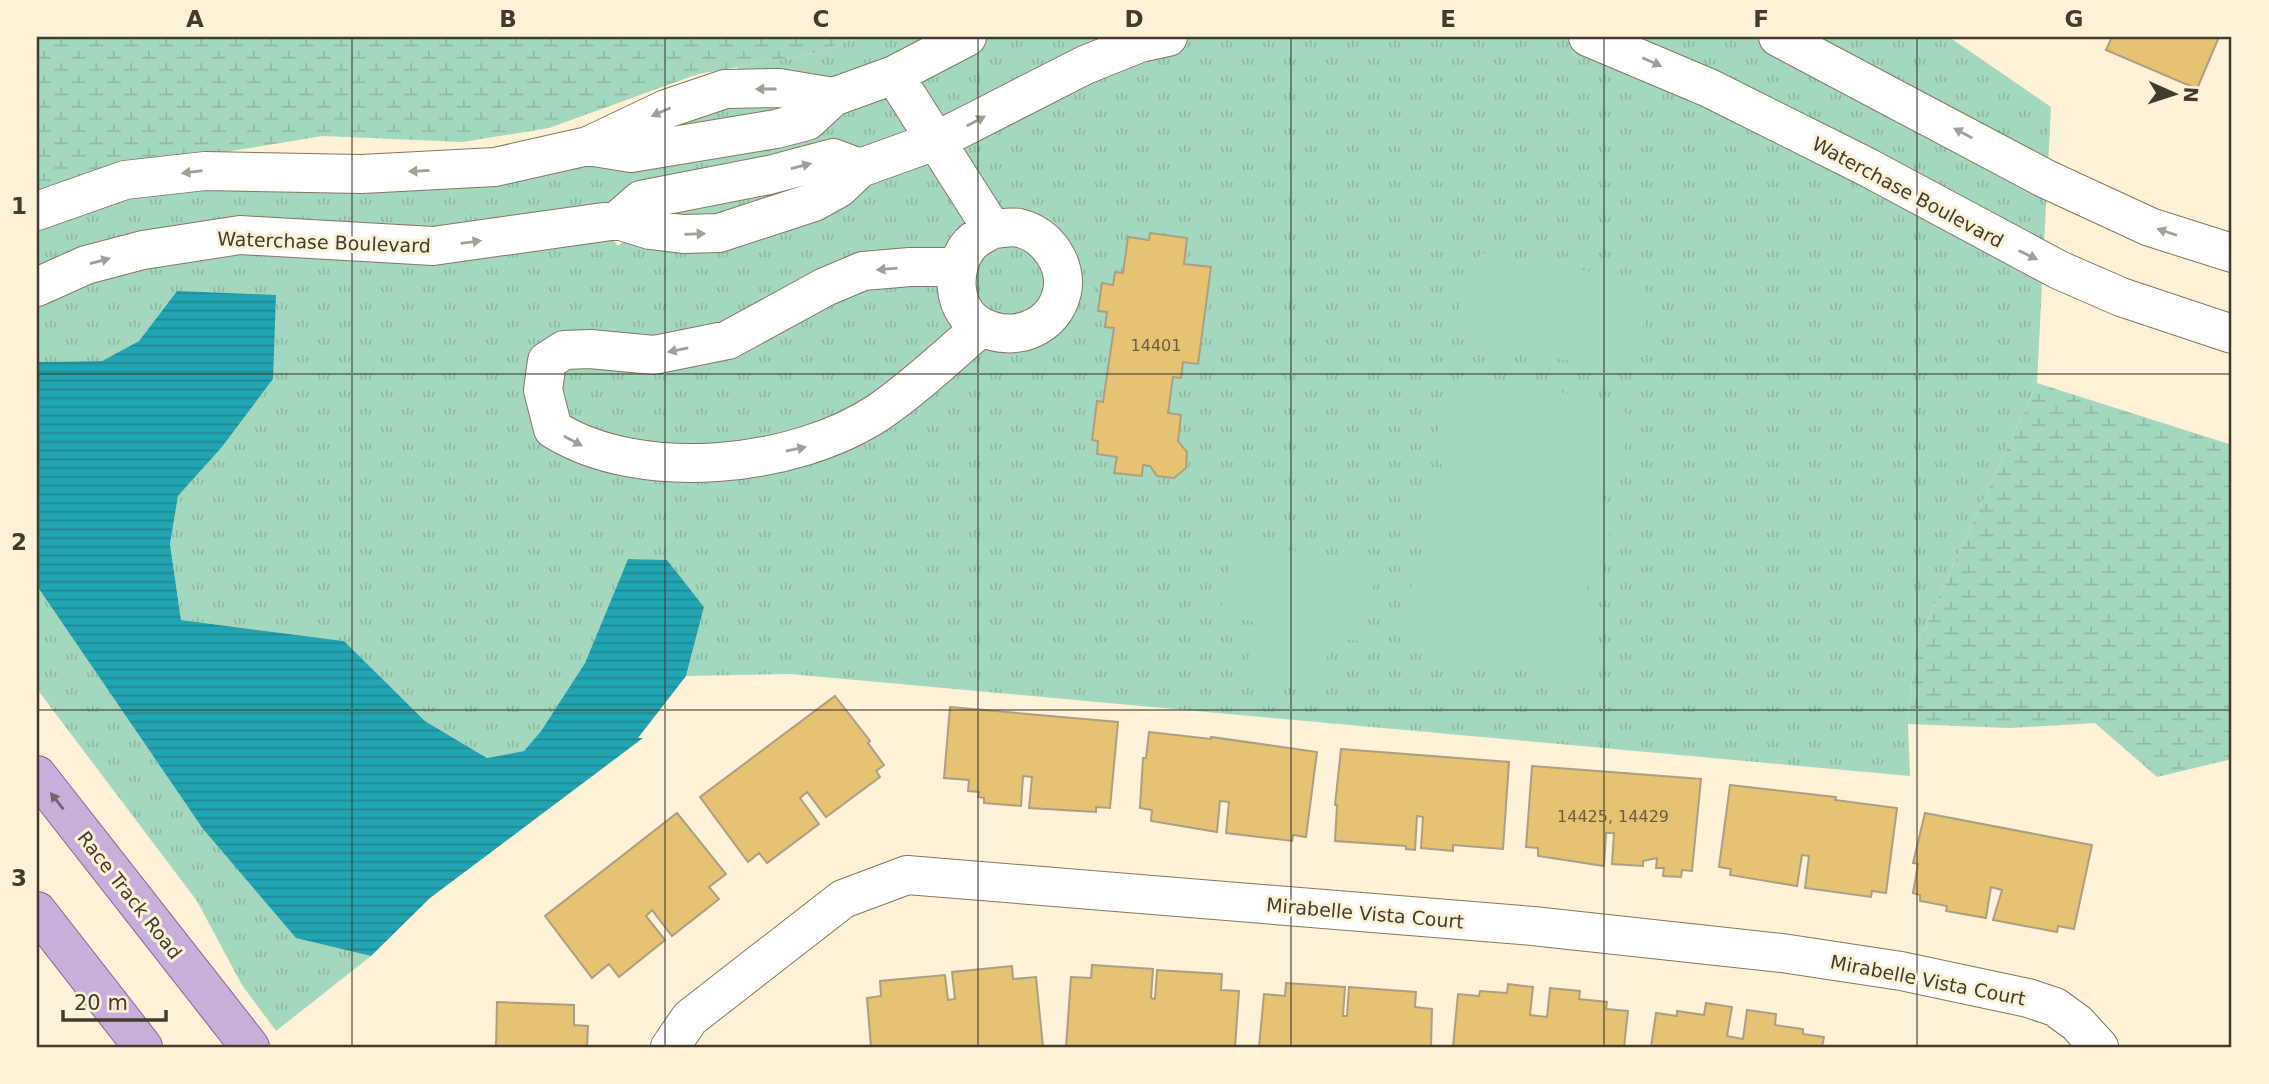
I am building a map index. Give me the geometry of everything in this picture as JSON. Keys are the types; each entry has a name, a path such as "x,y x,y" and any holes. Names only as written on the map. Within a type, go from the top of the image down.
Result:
{"main road":[{"name":"Race Track Road","path":"37,775 250,1047"},
{"path":"37,911 143,1047"}],"street":[{"path":"37,211 125,180 205,171 362,174 495,167 588,146 666,109 725,89 779,88 834,97 894,75 967,37"},
{"name":"Waterchase Boulevard","path":"37,288 86,265 192,240 240,236 433,246 618,220 650,230 719,233 814,202 839,188 860,168 938,140 1085,65 1140,43 1168,37"},
{"name":"Waterchase Boulevard","path":"1588,37 1709,88 1867,167 2059,270 2121,297 2232,334"},
{"path":"1778,37 2046,179 2150,227 2232,253"},
{"path":"894,75 938,140 968,195 992,229"},
{"path":"1018,228 1042,239 1054,251 1064,283 1060,303 1042,326 1015,334 981,327 967,314 958,297 956,267 971,243 992,229 1018,228"},
{"path":"956,267 863,271 825,287 728,340 654,355 590,349 564,350 547,361 543,390 553,429 577,445 600,452 698,463 757,457 814,445 878,412 981,327"},
{"name":"Mirabelle Vista Court","path":"670,1047 690,1018 843,898 907,875 1533,926 1782,953 1901,971 2055,1007 2077,1023 2099,1047"}],"green space":[{"path":"37,37 858,37 808,55 698,74 549,128 463,142 323,136 237,150 37,193"},
{"path":"858,37 1949,37 2051,107 2037,383 1915,649 1908,724 1910,776 790,674 686,676 704,607 667,561 628,559 585,663 541,731 524,751 487,758 425,721 344,641 181,620 170,544 178,496 222,447 273,379 177,291 139,341 102,361 37,362 37,308 94,281 149,267 240,253 436,263 612,239 618,246 624,241 720,251 809,224 796,192 716,215 684,216 609,204 432,228 237,218 139,232 37,268 37,231 131,197 667,129 751,98 737,67 808,55"},
{"path":"1484,253 1638,280 1648,293 1639,354 1624,370 1466,343 1455,327 1468,263"},
{"path":"1466,374 1618,403 1630,418 1619,479 1600,494 1613,512 1603,575 1585,589 1599,607 1587,668 1568,679 1419,653 1402,636 1413,577 1432,560 1417,543 1427,479 1444,468 1434,453 1445,388"},
{"path":"2037,383 2232,445 2232,759 2157,777 2095,723 2010,728 1908,724 1915,649"},
{"path":"1233,541 1377,564 1364,642 1330,637 1322,691 1245,678 1254,622 1220,616"},
{"path":"37,586 203,829 296,937 371,956 276,1031 242,985 197,901 37,689"}],"water":[{"path":"177,291 276,295 273,379 222,447 178,496 170,544 181,620 344,641 425,721 487,758 524,751 541,731 585,663 628,559 667,560 704,607 686,676 638,738 643,738 430,898 371,956 296,938 203,829 37,586 37,362 102,361 139,341"}],"building":[{"path":"2112,37 2219,37 2197,89 2106,50"},
{"path":"1150,233 1187,238 1184,264 1211,267 1198,364 1183,362 1181,378 1173,377 1168,413 1181,415 1178,441 1187,452 1186,468 1174,478 1157,476 1150,466 1143,465 1142,476 1114,473 1117,457 1097,454 1098,441 1092,440 1097,401 1103,402 1114,328 1105,327 1107,312 1098,311 1102,283 1113,285 1115,272 1123,273 1128,237 1149,240"},
{"path":"835,696 870,741 868,743 884,765 876,771 880,777 826,817 807,792 800,798 819,824 767,863 759,853 748,862 700,797"},
{"path":"950,707 1118,722 1110,808 1096,807 1096,812 1029,808 1032,777 1023,776 1021,806 984,803 984,798 978,797 979,792 968,791 969,780 944,778"},
{"path":"1149,732 1211,737 1317,752 1306,837 1293,835 1292,841 1226,833 1229,802 1220,801 1217,832 1151,821 1152,810 1140,808 1143,758 1146,758"},
{"path":"1341,749 1509,762 1503,849 1453,845 1453,851 1421,848 1423,817 1417,816 1415,850 1406,849 1406,846 1335,841 1335,805"},
{"path":"1532,766 1701,779 1692,871 1682,870 1681,877 1663,876 1664,868 1656,868 1657,858 1643,861 1643,866 1612,864 1614,833 1606,833 1604,866 1538,856 1538,848 1526,847"},
{"path":"1730,785 1836,797 1835,800 1897,808 1886,893 1872,891 1871,897 1805,888 1809,856 1802,855 1797,886 1730,875 1731,869 1719,867"},
{"path":"677,813 726,874 709,887 719,899 672,936 652,910 646,916 665,940 619,977 609,964 592,978 545,916"},
{"path":"1925,813 2092,845 2074,929 2058,926 2057,932 1993,920 2002,890 1991,887 1986,918 1946,911 1947,906 1920,901 1920,895 1913,893 1918,864 1913,863"},
{"path":"1092,965 1153,969 1151,998 1155,999 1157,970 1222,974 1221,990 1239,991 1235,1047 1066,1047 1071,977 1091,978"},
{"path":"1012,966 1013,979 1036,977 1043,1047 871,1047 867,998 881,996 880,981 945,975 948,1000 955,999 952,972"},
{"path":"1286,983 1345,987 1343,1016 1347,1016 1349,987 1416,992 1415,1007 1432,1009 1431,1047 1259,1047 1264,994 1285,996"},
{"path":"1508,984 1533,987 1530,1015 1547,1017 1550,988 1580,991 1579,999 1607,1002 1606,1009 1628,1011 1624,1047 1453,1047 1458,994 1479,996 1480,991 1507,993"},
{"path":"497,1002 574,1005 574,1025 588,1026 587,1047 496,1047"},
{"path":"1706,1003 1732,1007 1727,1036 1743,1039 1747,1010 1776,1014 1775,1025 1803,1029 1803,1034 1824,1037 1822,1047 1651,1047 1656,1013 1677,1016 1677,1011 1704,1015"}]}
